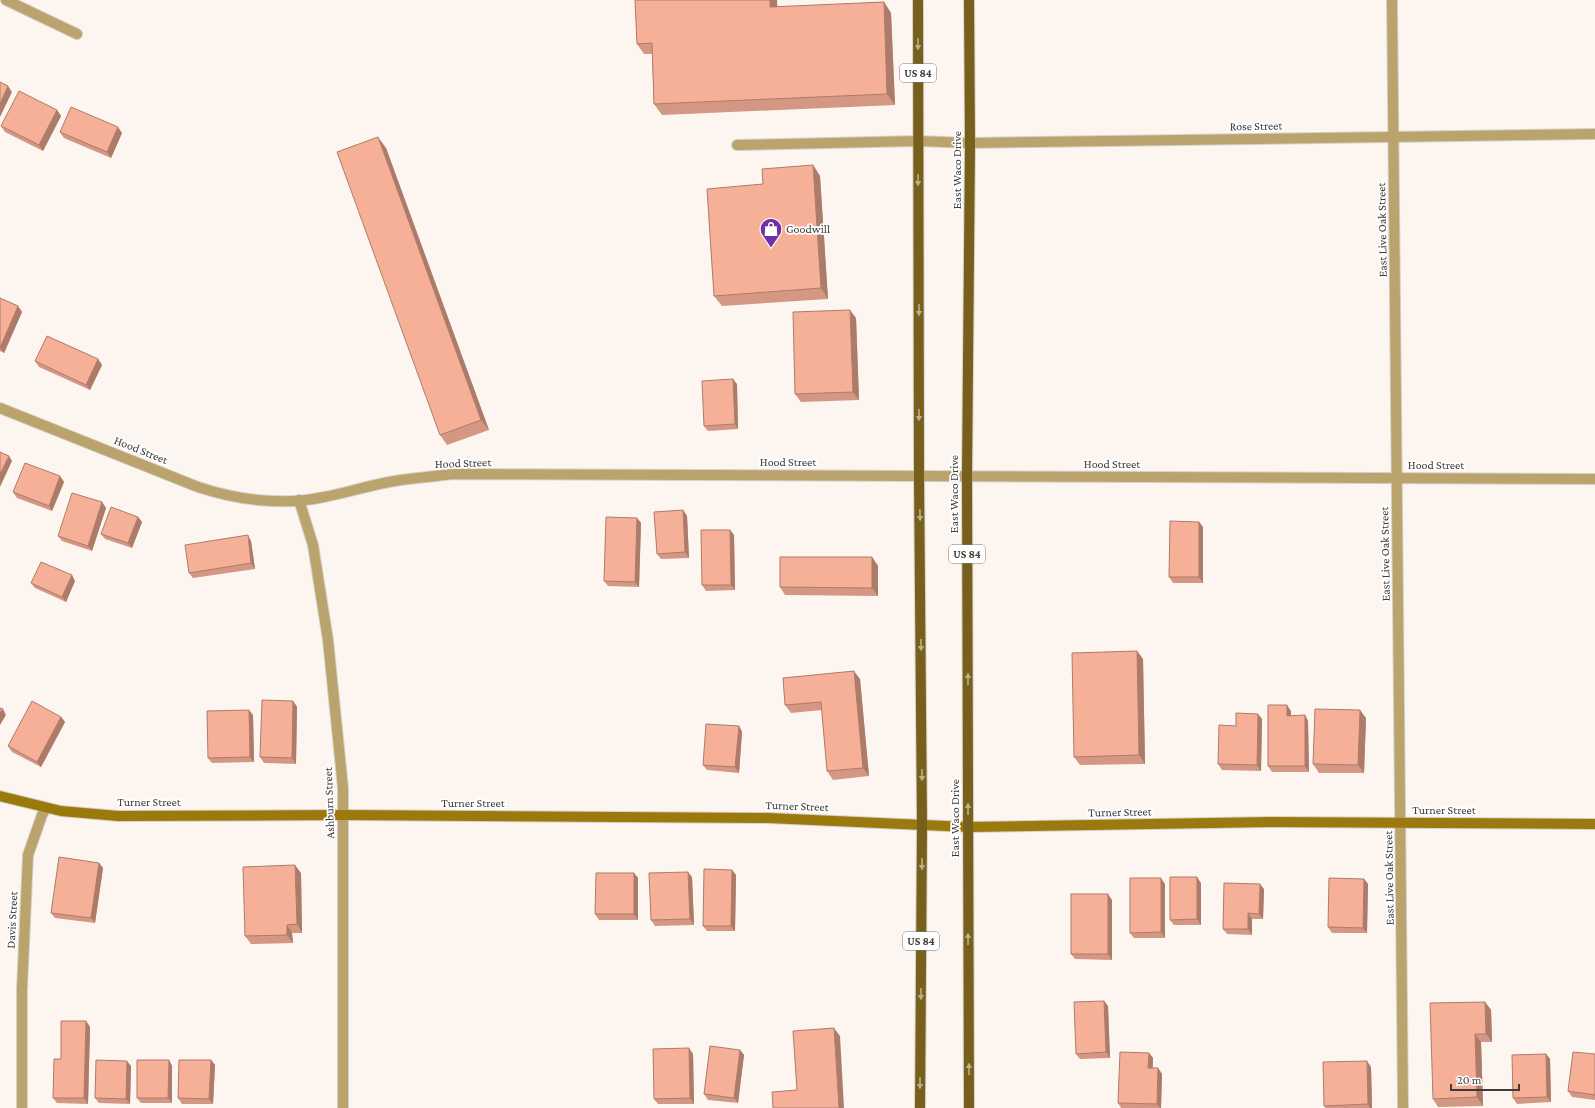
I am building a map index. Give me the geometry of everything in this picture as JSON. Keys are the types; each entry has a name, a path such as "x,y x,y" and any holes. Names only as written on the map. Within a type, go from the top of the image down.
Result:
{"main road":[{"name":"US 84","path":"918,0 919,476 922,825 920,1108"},
{"name":"East Waco Drive","path":"968,0 970,143 967,476 969,1108"}],"street":[{"path":"6,0 76,34"},
{"name":"East Live Oak Street","path":"1392,0 1403,1108"},
{"name":"Rose Street","path":"738,145 918,141 970,143 1595,134"},
{"name":"Hood Street","path":"0,408 215,493 266,501 323,498 390,482 452,474 1595,479"},
{"name":"Ashburn Street","path":"299,500 313,545 328,640 343,788 343,1108"},
{"name":"Turner Street","path":"0,796 46,808 118,816 343,815 768,818 968,827 1270,822 1595,824"},
{"name":"Davis Street","path":"22,1108 22,989 28,855 42,815 46,808"}],"building":[{"path":"635,0 770,0 770,7 884,2 887,94 654,104 652,43 637,44"},
{"path":"0,82 8,86 0,104"},
{"path":"19,91 57,110 39,145 1,126"},
{"path":"71,107 118,127 107,152 60,132"},
{"path":"378,137 481,420 440,435 337,152"},
{"name":"Goodwill","path":"813,165 821,288 714,296 707,189 763,184 762,169"},
{"path":"0,298 18,306 0,348"},
{"path":"850,310 853,392 795,394 793,312"},
{"path":"47,336 98,359 86,385 35,361"},
{"path":"733,379 735,424 704,426 702,381"},
{"path":"0,452 9,456 0,474"},
{"path":"25,463 60,476 49,506 13,492"},
{"path":"72,493 102,502 88,546 58,536"},
{"path":"111,507 138,517 128,543 101,534"},
{"path":"683,510 685,552 657,554 654,512"},
{"path":"606,517 637,518 635,582 604,581"},
{"path":"1170,521 1199,522 1199,577 1169,577"},
{"path":"701,530 730,530 731,585 702,585"},
{"path":"248,535 251,563 189,573 185,545"},
{"path":"780,557 872,557 872,588 780,587"},
{"path":"41,562 72,575 62,597 31,583"},
{"path":"1137,651 1139,755 1074,757 1072,653"},
{"path":"854,671 863,768 827,771 821,702 785,705 783,678"},
{"path":"262,700 293,701 292,758 260,757"},
{"path":"32,701 61,717 37,762 8,746"},
{"path":"1268,705 1287,705 1287,716 1305,715 1305,766 1268,766"},
{"path":"1315,709 1360,710 1358,765 1313,764"},
{"path":"249,710 250,757 208,758 207,711"},
{"path":"1236,713 1258,714 1257,765 1218,764 1219,725 1236,726"},
{"path":"706,724 739,726 735,767 703,765"},
{"path":"59,857 99,863 91,918 51,913"},
{"path":"295,865 297,924 287,925 287,935 245,936 243,867"},
{"path":"704,869 732,870 731,926 703,926"},
{"path":"688,872 690,919 651,920 649,873"},
{"path":"596,873 634,873 634,914 595,914"},
{"path":"1170,877 1197,877 1197,919 1170,920"},
{"path":"1130,878 1161,878 1161,932 1130,933"},
{"path":"1329,878 1364,879 1363,928 1328,927"},
{"path":"1224,883 1260,884 1259,914 1248,913 1248,929 1223,929"},
{"path":"1071,894 1108,894 1108,954 1071,954"},
{"path":"1104,1001 1106,1052 1076,1054 1074,1002"},
{"path":"1485,1002 1486,1034 1475,1034 1477,1097 1433,1099 1430,1003"},
{"path":"61,1021 86,1021 84,1098 53,1098 54,1059 61,1059"},
{"path":"834,1028 839,1108 773,1108 772,1092 797,1090 793,1031"},
{"path":"710,1046 740,1050 734,1098 704,1094"},
{"path":"689,1048 690,1098 654,1099 653,1049"},
{"path":"1120,1052 1149,1053 1148,1068 1158,1068 1157,1104 1118,1103"},
{"path":"1573,1052 1595,1054 1595,1095 1568,1091"},
{"path":"1546,1054 1547,1097 1513,1098 1512,1055"},
{"path":"96,1060 127,1061 126,1099 95,1098"},
{"path":"137,1060 169,1060 168,1098 137,1098"},
{"path":"179,1060 211,1060 209,1099 178,1098"},
{"path":"1367,1061 1368,1104 1324,1106 1323,1062"}],"place":[{"name":"Goodwill","path":"771,248"}]}
